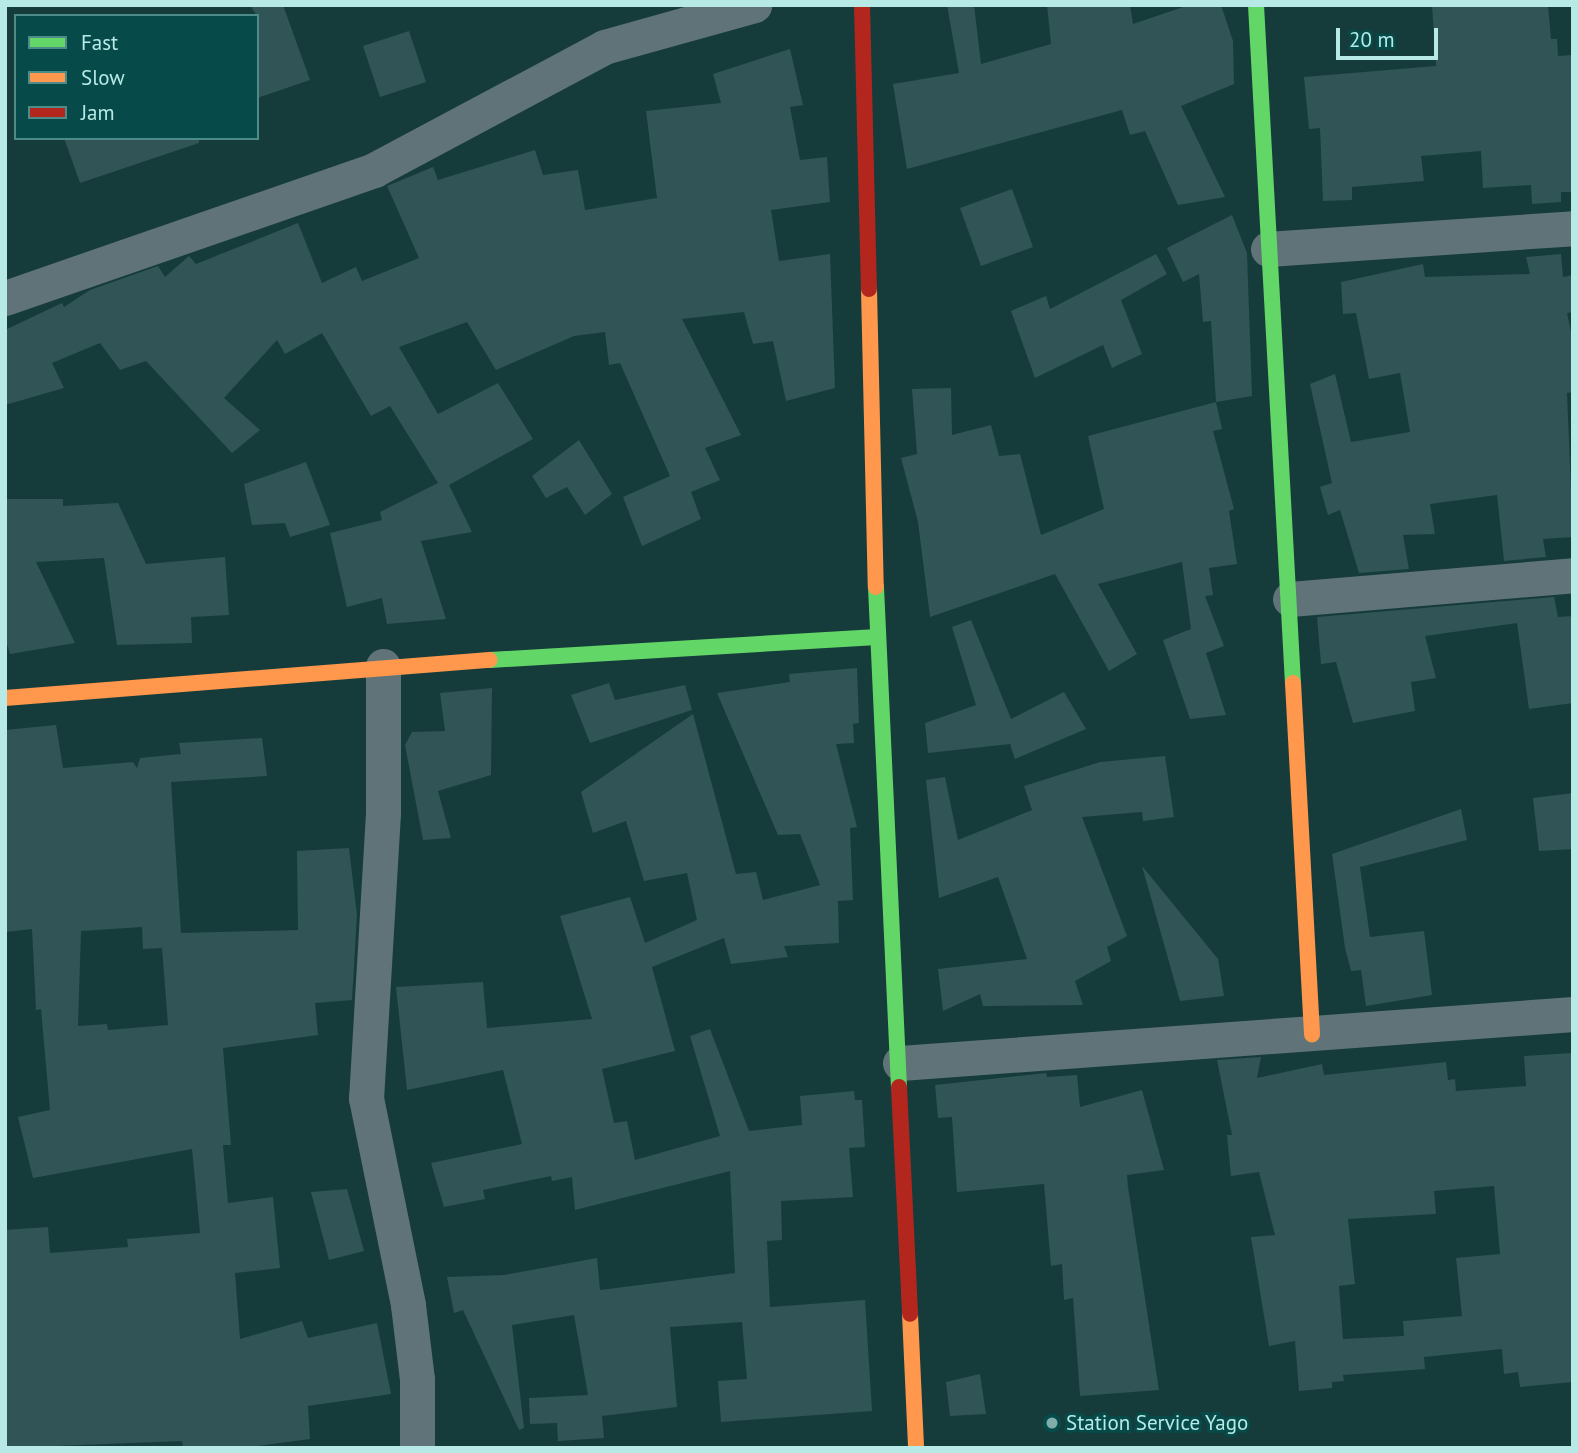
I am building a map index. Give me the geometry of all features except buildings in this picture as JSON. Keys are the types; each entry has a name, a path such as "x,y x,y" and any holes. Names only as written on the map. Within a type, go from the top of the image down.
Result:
{"street":[{"path":"5,298 374,170 604,47 754,5"},
{"path":"862,5 877,636 901,1063 916,1448"},
{"path":"1256,5 1312,1034"},
{"path":"1268,249 1573,228"},
{"path":"1290,599 1573,575"},
{"path":"5,698 383,666 877,636"},
{"path":"383,666 382,827 366,1098 408,1305 417,1379 417,1448"},
{"path":"901,1063 1573,1014"}],"traffic: fast":[{"path":"1256,5 1293,683"},
{"path":"876,587 899,1087"},
{"path":"490,660 877,637"}],"traffic: slow":[{"path":"869,289 876,587"},
{"path":"5,698 490,660"},
{"path":"1293,683 1312,1034"},
{"path":"910,1314 916,1448"}],"traffic: jam":[{"path":"862,5 869,289"},
{"path":"899,1087 910,1314"}],"place":[{"name":"Station Service Yago","path":"1052,1423"}]}
